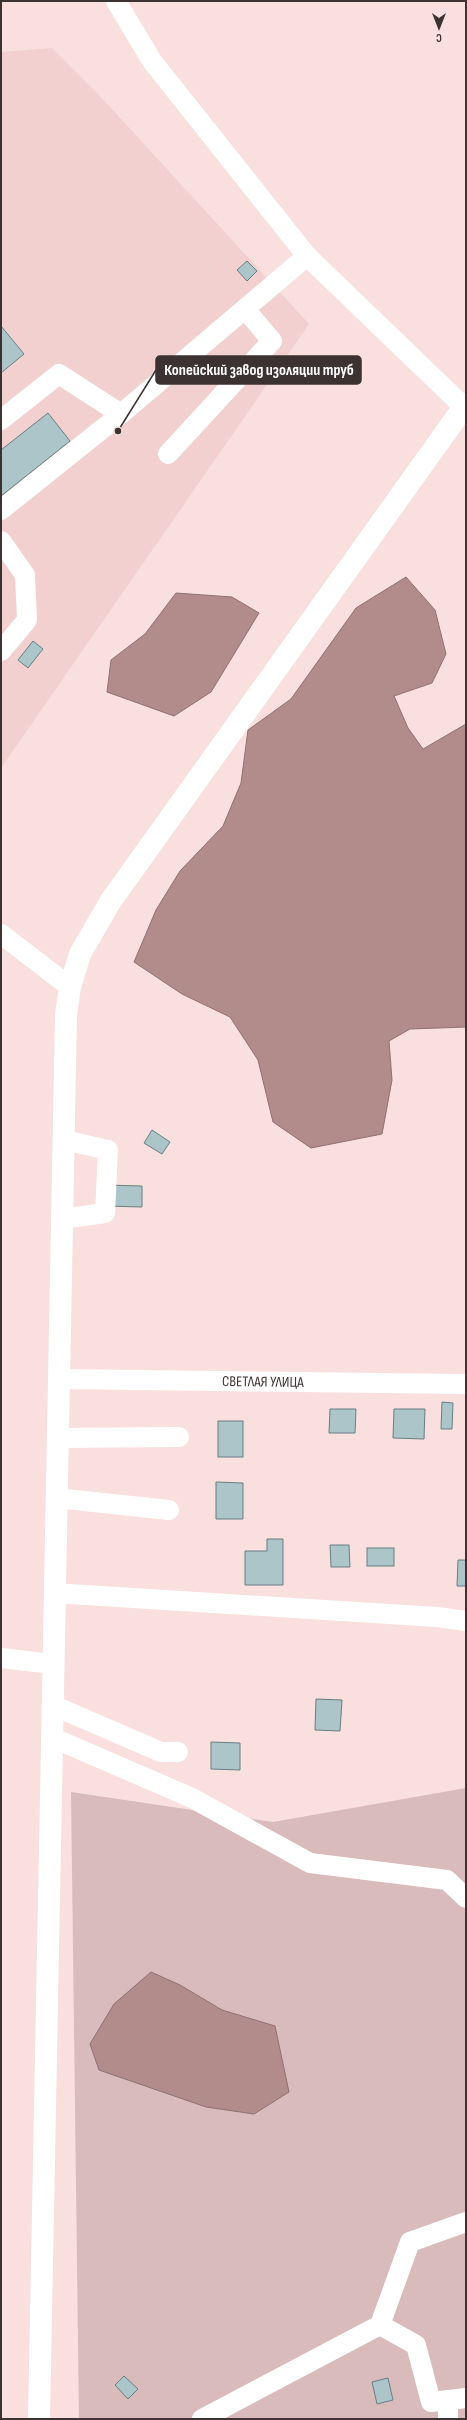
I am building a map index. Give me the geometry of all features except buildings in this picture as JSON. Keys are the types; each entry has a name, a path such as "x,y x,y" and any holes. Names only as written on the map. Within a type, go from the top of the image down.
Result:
{"main road":[{"path":"39,2419 66,1015 70,987 80,954 110,902 465,407"}],"lane":[{"path":"116,1 152,61 307,256 465,407"},
{"path":"1,510 121,414 307,256"},
{"path":"168,454 272,341 244,309"},
{"path":"1,420 58,374 121,414"},
{"path":"1,541 25,575 27,620 1,652"},
{"path":"1,934 70,987"},
{"path":"62,1219 105,1213 108,1150 64,1140"},
{"name":"СВЕТЛАЯ УЛИЦА","path":"59,1379 466,1384"},
{"path":"58,1438 180,1437"},
{"path":"56,1498 169,1510"},
{"path":"54,1593 437,1617 466,1622"},
{"path":"1,1658 53,1664"},
{"path":"52,1705 161,1752 178,1752"},
{"path":"51,1737 192,1798 310,1863 446,1880 466,1898"},
{"path":"202,2419 380,2325 410,2242 466,2222"},
{"path":"380,2325 416,2344 431,2402 454,2406"}],"shaded area":[{"path":"52,48 99,95 309,324 1,768 1,52"},
{"path":"406,577 435,610 446,654 432,683 394,696 408,728 423,749 466,724 466,1027 410,1029 389,1041 392,1080 382,1134 311,1148 273,1122 258,1060 230,1017 182,994 134,962 156,910 180,871 223,826 241,783 248,730 291,699 356,608"},
{"path":"176,593 232,597 259,613 211,692 174,716 107,692 111,660 145,634"},
{"path":"466,1788 466,2419 79,2419 71,1792 273,1822"},
{"path":"151,1972 180,1985 222,2010 275,2026 289,2092 254,2114 206,2107 99,2070 90,2044 114,2004"}],"place":[{"name":"Копейский завод изоляции труб","path":"118,431"}]}
